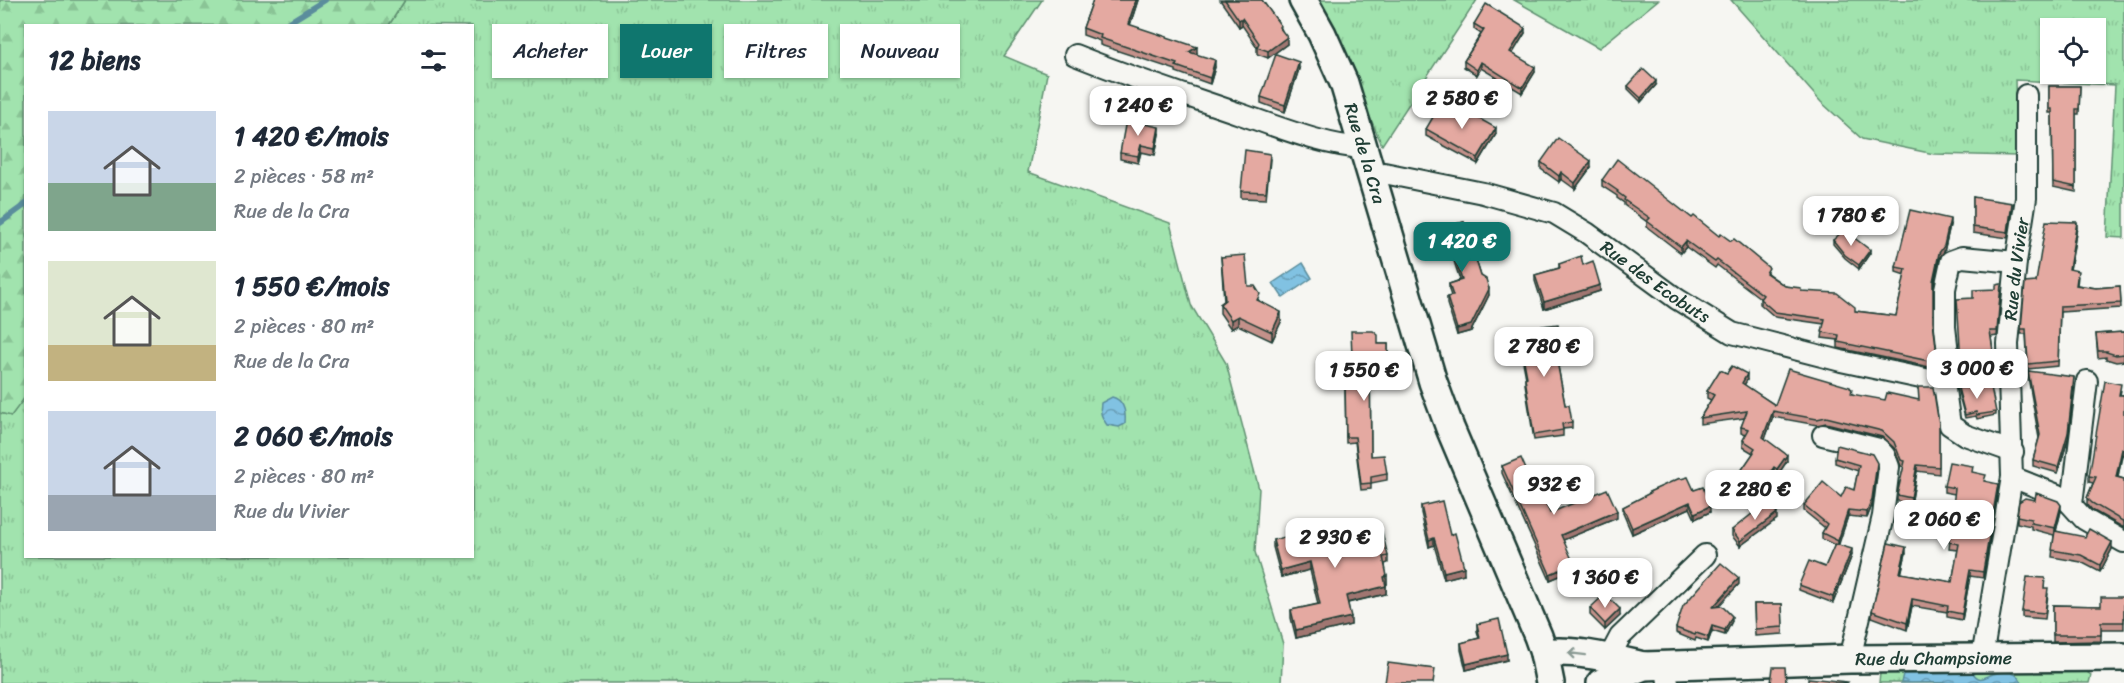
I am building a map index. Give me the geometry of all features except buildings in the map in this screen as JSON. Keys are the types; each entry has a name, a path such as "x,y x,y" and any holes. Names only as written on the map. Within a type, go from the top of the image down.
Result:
{"street":[{"name":"Rue de la Cra","path":"1303,0 1322,34 1344,83 1433,382 1544,653 1550,683"},
{"path":"1075,55 1108,69 1280,127 1348,147 1364,148"},
{"name":"Rue du Vivier","path":"1982,658 2012,477 2008,344 2016,262 2026,198 2026,94"},
{"name":"Rue des Ecobuts","path":"1373,177 1384,173 1483,193 1554,213 1587,233 1677,299 1732,333 1841,361 1944,383"},
{"path":"2013,452 1965,435 1950,425 1944,383 1948,353 1945,327 1946,289 1951,261 1962,257 2016,262"},
{"path":"2072,504 2087,381"},
{"path":"1824,435 1879,449 1886,456 1889,467 1883,516 1850,659"},
{"path":"2012,477 2065,498 2084,519 2124,542"},
{"path":"1544,653 1556,652 1605,671 1620,636 1705,555"},
{"name":"Rue du Champsiome","path":"1605,671 1659,671 1850,659 2124,657"}],"green space":[{"path":"0,0 405,0 390,24 24,24 24,399 11,416 0,413"},
{"path":"405,0 1042,0 1004,56 1047,74 1028,172 1170,223 1191,305 1226,363 1259,489 1255,552 1283,644 1281,683 0,683 0,413 11,416 24,397 24,558 474,558 474,24 390,24"},
{"path":"1319,0 1477,0 1382,145"},
{"path":"1514,0 1658,0 1599,48"},
{"path":"1731,0 2124,0 2124,238 2107,237 2115,85 2095,84 2106,84 2106,18 2040,18 2040,81 2015,80 2017,156 1934,154 1862,139 1821,102"},
{"path":"2085,671 2091,675 2089,683 1879,683 1880,673"}],"water":[{"path":"1303,263 1312,278 1283,298 1273,283"},
{"path":"1112,397 1122,404 1124,411 1125,424 1119,427 1107,425 1102,417 1101,403"},
{"path":"2006,672 2017,676 2022,682 1901,683 1903,674 1973,673 1980,679"}],"waterway":[{"path":"286,24 325,0"},
{"path":"0,223 24,205"}]}
